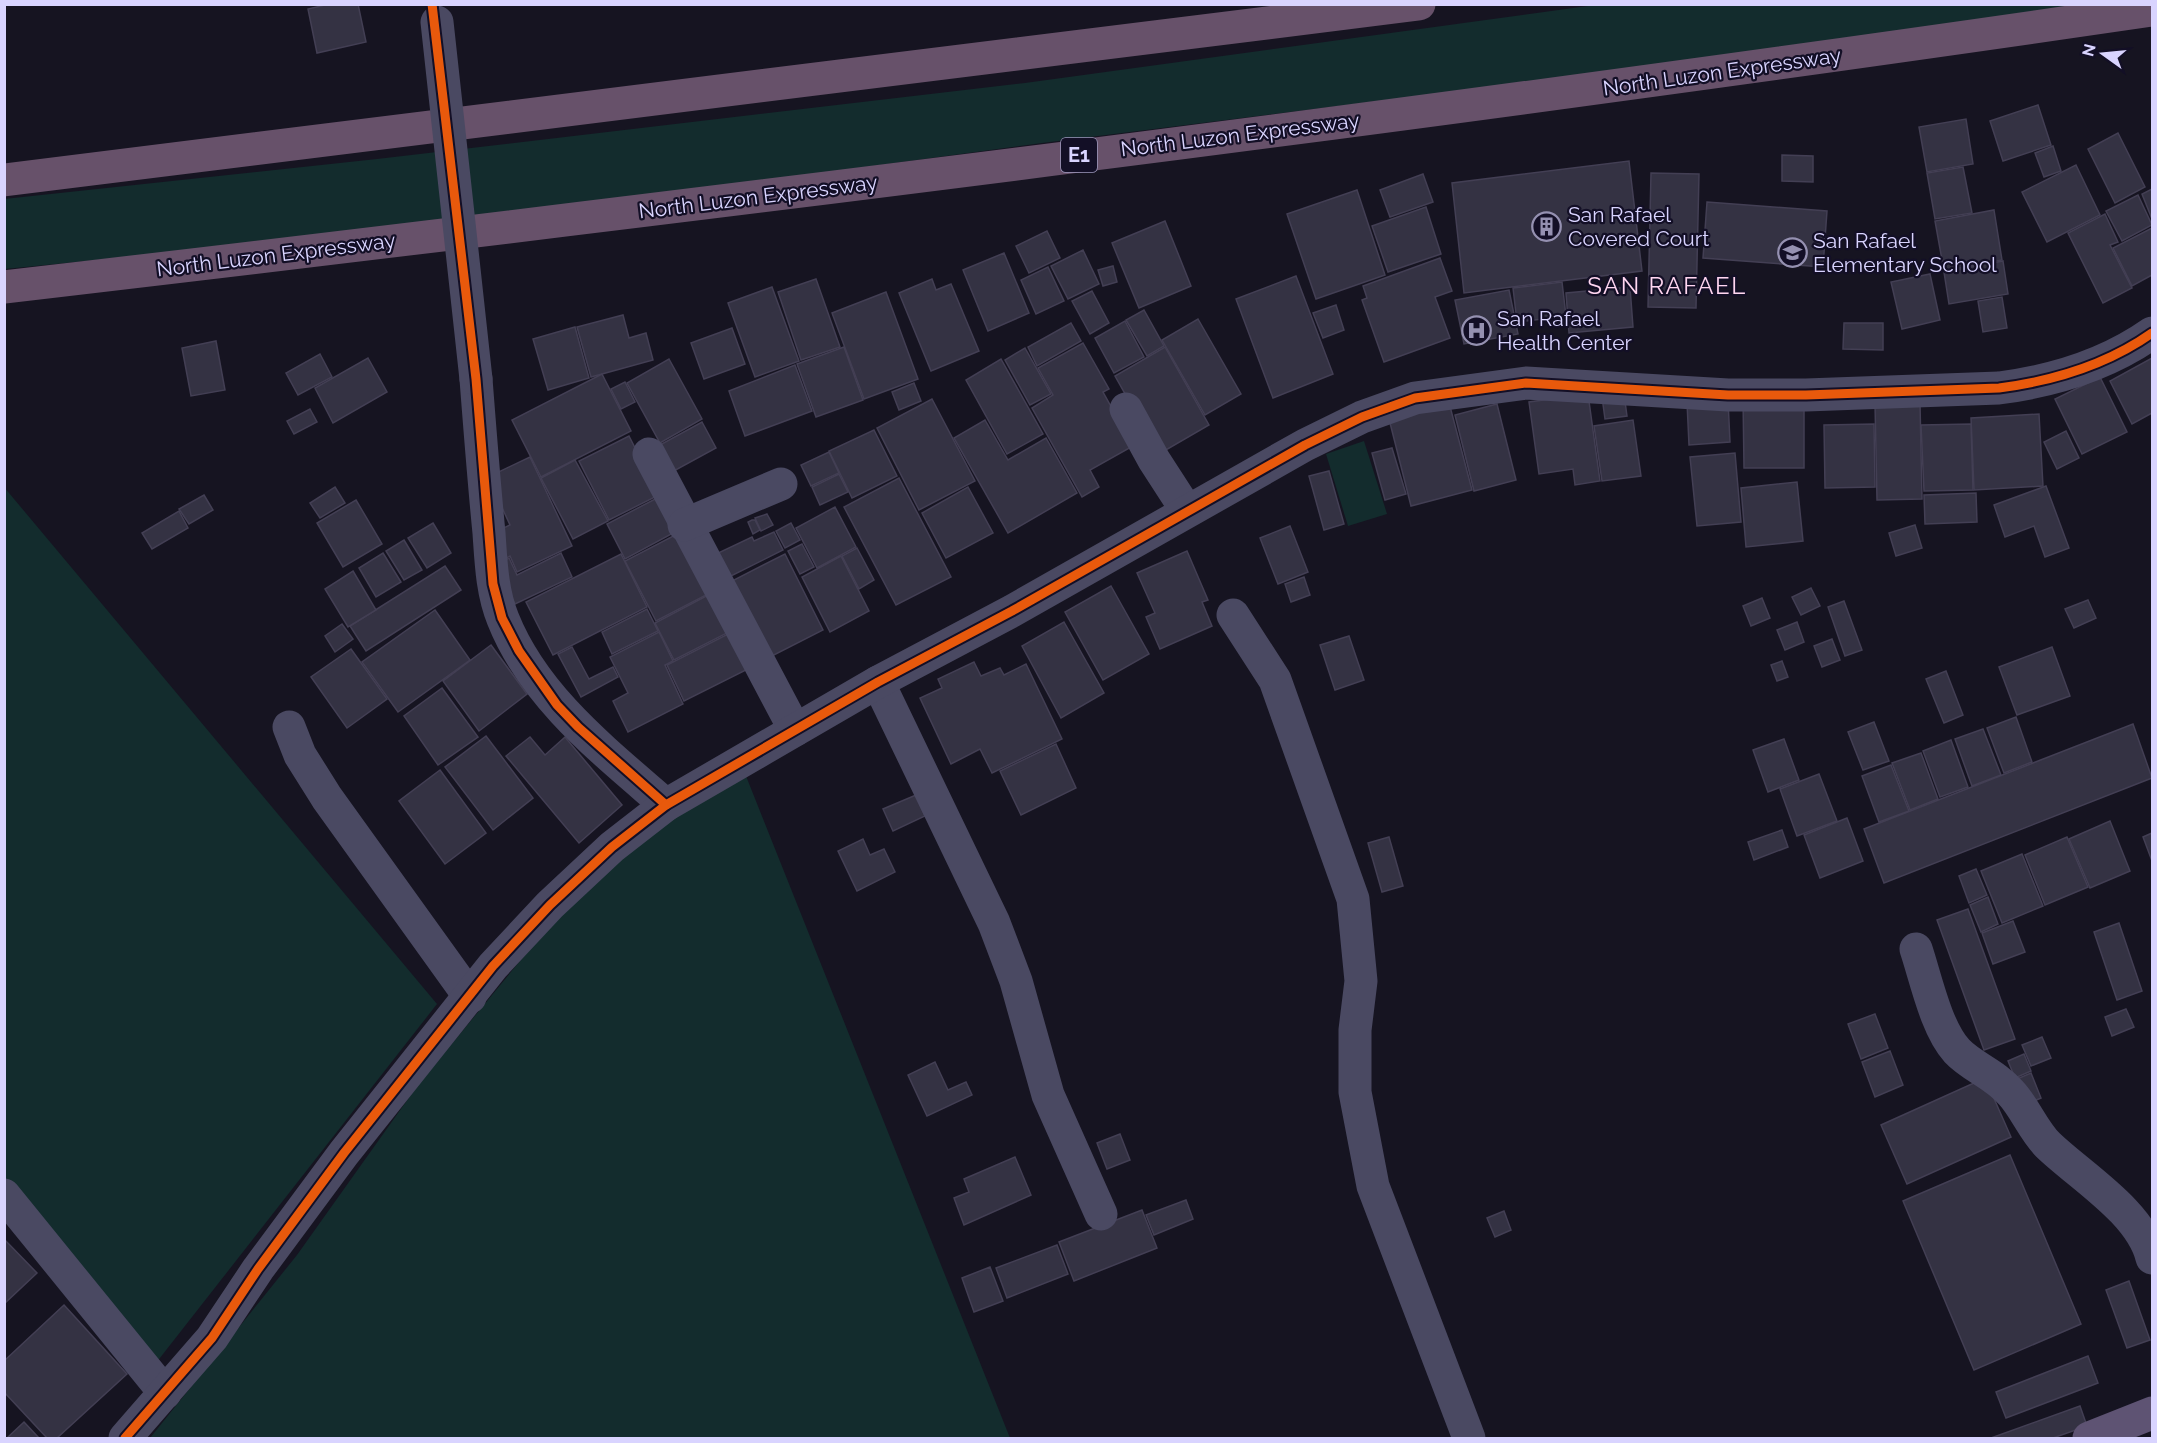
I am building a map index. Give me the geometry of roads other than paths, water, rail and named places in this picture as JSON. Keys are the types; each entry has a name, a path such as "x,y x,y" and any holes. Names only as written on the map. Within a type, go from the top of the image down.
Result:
{"highway":[{"path":"4,180 1419,4"},
{"name":"North Luzon Expressway","path":"4,287 571,221 1628,85 2152,10"}],"main road":[{"path":"2096,1437 2152,1413"}],"street":[{"path":"435,13 476,379 494,584 502,618 519,651 557,705 578,727 666,805"},
{"path":"125,1438 212,1338 258,1269 344,1153 493,966 550,905 612,848 666,805 878,682 1012,611 1305,445 1362,417 1415,398 1526,383 1750,395 1999,388 2030,384 2081,370 2152,333"},
{"path":"1126,409 1154,460 1187,511"},
{"path":"649,454 684,525 795,730"},
{"path":"684,525 781,484"},
{"path":"1233,615 1275,680 1353,899 1361,981 1355,1030 1355,1092 1373,1186 1469,1438"},
{"path":"878,682 994,922 1016,981 1048,1095 1101,1214"},
{"path":"289,727 300,755 327,798 470,997"},
{"path":"1916,949 1943,1028 1956,1050 1967,1060 1987,1070 2012,1093 2046,1144 2131,1219 2152,1254"},
{"path":"4,1195 165,1393"}],"place":[{"name":"San Rafael Covered Court","path":"1547,227"},
{"name":"San Rafael Elementary School","path":"1792,253"},
{"name":"San Rafael Health Center","path":"1476,331"}],"district":[{"name":"SAN RAFAEL","path":"1667,286"}]}
